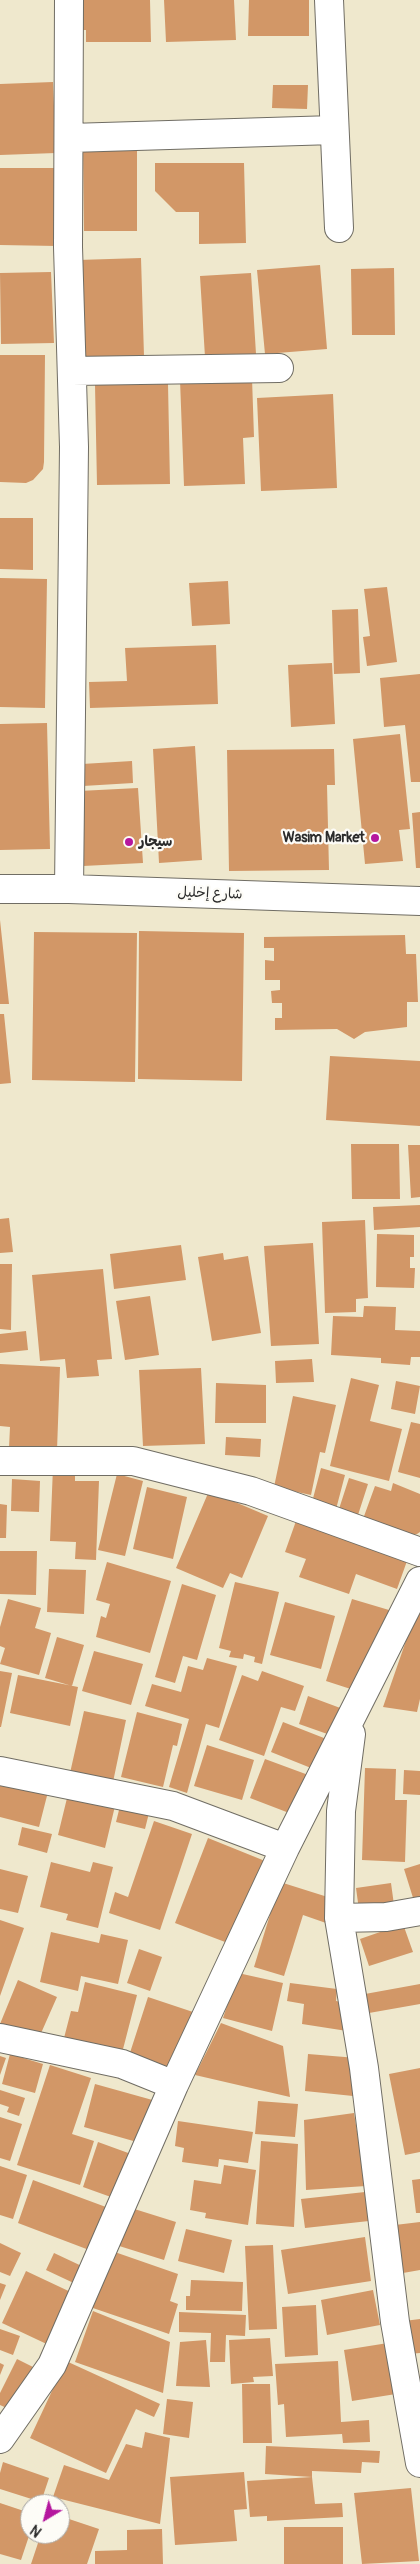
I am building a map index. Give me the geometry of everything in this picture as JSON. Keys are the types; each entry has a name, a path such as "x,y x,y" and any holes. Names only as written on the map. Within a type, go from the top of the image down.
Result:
{"street":[{"path":"68,889 74,447 68,247 70,138 69,0"},
{"path":"329,0 340,228"},
{"path":"70,138 334,130"},
{"path":"72,372 279,368"},
{"name":"شارع إخليل","path":"0,889 68,889 420,901"},
{"path":"0,1461 133,1461 251,1491 420,1552"},
{"path":"0,2439 52,2365 174,2085 285,1848 420,1581"},
{"path":"354,1711 341,1811 339,1918 364,2068 395,2322 420,2463"},
{"path":"0,1772 173,1806 285,1848"},
{"path":"339,1918 386,1917 420,1911"},
{"path":"0,2038 122,2064 174,2085"}],"building":[{"path":"80,0 150,0 151,42 86,42 86,30 81,30"},
{"path":"164,0 234,0 236,40 166,42"},
{"path":"249,0 309,0 309,36 248,36"},
{"path":"53,82 56,153 0,155 0,84"},
{"path":"273,85 308,85 307,109 272,108"},
{"path":"83,149 137,149 137,231 84,231"},
{"path":"155,163 244,163 246,243 199,244 199,212 176,212 155,191"},
{"path":"0,168 57,168 57,246 0,245"},
{"path":"141,258 144,356 81,358 78,260"},
{"path":"320,265 327,349 265,354 257,270"},
{"path":"394,268 395,335 352,335 351,269"},
{"path":"51,272 54,343 1,344 0,273"},
{"path":"251,273 256,354 205,357 200,276"},
{"path":"0,355 45,355 43,469 33,480 26,483 0,482"},
{"path":"252,378 254,437 243,438 245,484 184,486 180,380"},
{"path":"168,384 170,484 97,485 95,385"},
{"path":"333,394 337,488 261,491 257,398"},
{"path":"0,518 33,518 33,570 0,569"},
{"path":"0,578 47,579 45,708 0,707"},
{"path":"228,581 230,624 192,626 189,583"},
{"path":"387,587 397,662 367,666 363,637 370,636 364,589"},
{"path":"358,609 360,673 334,674 332,610"},
{"path":"216,645 218,704 90,708 89,682 127,681 125,648"},
{"path":"332,663 335,724 291,727 288,665"},
{"path":"420,674 420,782 411,782 405,725 384,727 380,678"},
{"path":"47,723 50,849 0,850 0,724"},
{"path":"400,734 410,829 399,830 403,861 365,864 353,739"},
{"path":"195,746 202,860 159,863 153,749"},
{"path":"334,749 335,785 327,785 329,870 229,871 227,750"},
{"path":"132,761 133,783 83,786 82,764"},
{"path":"138,788 143,863 83,866 79,791"},
{"path":"420,812 420,868 416,868 412,813"},
{"path":"0,920 9,1004 0,1004"},
{"path":"139,931 244,933 242,1081 138,1079"},
{"path":"34,932 137,933 135,1082 32,1080"},
{"path":"405,935 406,954 416,954 418,1002 407,1002 407,1027 365,1032 354,1039 337,1029 275,1030 275,1018 282,1018 282,1003 272,1003 271,991 280,990 280,980 265,980 265,960 274,961 274,948 264,948 264,937"},
{"path":"0,1014 4,1014 11,1083 0,1084"},
{"path":"330,1056 420,1061 420,1126 326,1120"},
{"path":"351,1144 399,1144 400,1199 352,1199"},
{"path":"408,1145 420,1145 420,1197 411,1198"},
{"path":"420,1205 420,1227 374,1230 373,1207"},
{"path":"9,1218 13,1252 0,1253 0,1219"},
{"path":"365,1220 368,1298 356,1299 356,1312 325,1313 322,1222"},
{"path":"377,1234 414,1235 414,1257 410,1257 410,1268 415,1268 414,1288 376,1287"},
{"path":"313,1243 319,1344 271,1346 264,1246"},
{"path":"181,1245 186,1280 114,1289 110,1254"},
{"path":"223,1253 224,1260 248,1256 261,1333 212,1341 198,1257"},
{"path":"0,1264 12,1264 11,1330 0,1329"},
{"path":"103,1269 112,1359 97,1360 99,1376 67,1378 65,1359 40,1361 32,1275"},
{"path":"150,1296 159,1355 125,1360 116,1301"},
{"path":"364,1306 396,1307 395,1330 420,1331 420,1357 411,1357 410,1365 381,1363 381,1358 331,1355 333,1316 363,1317"},
{"path":"26,1331 28,1350 0,1353 0,1334"},
{"path":"312,1359 314,1382 276,1383 275,1361"},
{"path":"0,1364 60,1367 57,1450 9,1448 10,1427 0,1426"},
{"path":"201,1368 205,1444 143,1446 139,1370"},
{"path":"351,1378 379,1385 370,1421 402,1429 389,1481 330,1466"},
{"path":"396,1381 420,1386 415,1414 391,1409"},
{"path":"216,1383 266,1385 266,1423 215,1423"},
{"path":"293,1396 336,1405 325,1453 320,1452 311,1495 274,1487"},
{"path":"411,1422 420,1424 420,1478 398,1472"},
{"path":"226,1437 261,1439 260,1457 225,1455"},
{"path":"53,1467 75,1468 75,1481 99,1481 96,1560 75,1559 76,1542 50,1541"},
{"path":"321,1468 345,1475 335,1513 311,1506"},
{"path":"117,1474 143,1481 125,1556 98,1550"},
{"path":"349,1478 368,1484 358,1515 339,1509"},
{"path":"12,1479 40,1481 39,1512 11,1511"},
{"path":"393,1483 420,1494 420,1532 417,1534 409,1536 363,1519 375,1486 391,1491"},
{"path":"147,1487 187,1497 173,1559 133,1549"},
{"path":"209,1491 268,1516 242,1578 230,1573 223,1588 176,1568"},
{"path":"0,1504 7,1505 6,1538 0,1538"},
{"path":"296,1521 407,1561 397,1589 356,1574 349,1594 299,1577 306,1559 285,1552"},
{"path":"0,1551 37,1551 36,1595 0,1594"},
{"path":"107,1562 171,1581 150,1653 96,1637 101,1616 106,1618 110,1604 96,1600"},
{"path":"49,1569 86,1570 84,1614 47,1612"},
{"path":"235,1582 279,1592 262,1664 254,1662 255,1657 244,1654 243,1659 229,1657 231,1651 219,1648"},
{"path":"182,1584 216,1595 197,1660 183,1656 175,1683 155,1677"},
{"path":"8,1599 41,1608 35,1628 51,1633 39,1675 0,1664 5,1648 0,1646 0,1627"},
{"path":"352,1599 389,1610 363,1693 326,1681"},
{"path":"285,1602 335,1616 321,1669 270,1655"},
{"path":"416,1612 420,1613 420,1699 417,1712 383,1707"},
{"path":"57,1637 84,1645 72,1686 45,1678"},
{"path":"94,1651 143,1664 131,1705 82,1691"},
{"path":"207,1658 237,1666 219,1728 206,1724 187,1793 169,1787 189,1719 145,1706 152,1684 181,1692 188,1666 203,1670"},
{"path":"0,1671 12,1673 1,1727 0,1727"},
{"path":"262,1671 304,1686 295,1711 281,1707 264,1756 219,1740 242,1675 258,1681"},
{"path":"18,1675 78,1687 70,1726 10,1713"},
{"path":"308,1696 343,1709 333,1736 299,1724"},
{"path":"84,1711 126,1720 113,1782 70,1773"},
{"path":"137,1712 182,1724 177,1746 173,1745 163,1787 121,1777"},
{"path":"283,1722 329,1740 316,1770 271,1752"},
{"path":"207,1745 254,1760 242,1800 194,1786"},
{"path":"265,1759 311,1776 297,1816 250,1798"},
{"path":"365,1768 396,1769 395,1800 407,1800 405,1862 362,1860"},
{"path":"404,1770 420,1771 420,1795 403,1794"},
{"path":"0,1776 49,1788 39,1827 0,1817"},
{"path":"68,1794 115,1806 105,1848 58,1835"},
{"path":"121,1802 150,1809 145,1829 116,1822"},
{"path":"154,1821 192,1834 160,1930 109,1913 115,1892 128,1897"},
{"path":"22,1827 52,1834 47,1853 18,1845"},
{"path":"208,1838 265,1861 233,1945 175,1923"},
{"path":"51,1862 90,1872 93,1862 113,1867 98,1928 66,1920 68,1914 40,1907"},
{"path":"420,1864 420,1899 414,1901 404,1869"},
{"path":"0,1869 28,1876 18,1913 0,1909"},
{"path":"280,1882 334,1899 326,1923 303,1915 284,1976 254,1967"},
{"path":"391,1883 394,1905 359,1910 356,1888"},
{"path":"0,1920 24,1928 0,1996"},
{"path":"403,1924 413,1952 369,1966 360,1939"},
{"path":"51,1932 99,1943 101,1934 128,1940 118,1984 81,1976 78,1991 40,1982"},
{"path":"139,1949 162,1957 150,1991 127,1983"},
{"path":"238,1973 283,1983 272,2031 223,2018"},
{"path":"18,1980 57,1997 38,2040 0,2024"},
{"path":"85,1982 137,1995 122,2053 64,2038 71,2011 78,2012"},
{"path":"290,1983 337,1989 336,2001 351,2004 347,2031 302,2024 304,2004 287,2001"},
{"path":"420,1984 420,2004 369,2013 365,1994"},
{"path":"148,1997 202,2015 179,2063 160,2073 127,2062"},
{"path":"221,2023 283,2046 290,2097 195,2075"},
{"path":"10,2054 43,2064 35,2093 2,2084"},
{"path":"308,2054 357,2058 353,2096 305,2091"},
{"path":"0,2056 6,2058 0,2075"},
{"path":"50,2065 91,2078 72,2134 94,2141 80,2185 17,2165"},
{"path":"420,2068 420,2152 405,2155 389,2074"},
{"path":"95,2084 156,2101 144,2144 84,2127"},
{"path":"0,2090 25,2098 19,2116 7,2112 9,2107 0,2104"},
{"path":"258,2101 298,2104 295,2137 255,2134"},
{"path":"354,2113 366,2186 306,2190 304,2120"},
{"path":"0,2117 22,2124 10,2161 0,2158"},
{"path":"178,2121 253,2132 248,2163 219,2159 218,2167 182,2162 184,2148 175,2146"},
{"path":"261,2141 298,2144 294,2227 256,2224"},
{"path":"98,2142 131,2154 122,2201 83,2187"},
{"path":"224,2165 256,2170 248,2225 205,2218 206,2213 190,2210 194,2180 221,2184"},
{"path":"0,2166 27,2175 13,2219 0,2215"},
{"path":"420,2179 420,2213 416,2213 412,2180"},
{"path":"33,2180 114,2210 97,2253 18,2223"},
{"path":"365,2192 369,2221 305,2228 301,2199"},
{"path":"128,2207 176,2222 164,2260 116,2245"},
{"path":"420,2222 420,2270 403,2273 395,2225"},
{"path":"186,2229 232,2240 224,2273 178,2261"},
{"path":"365,2237 371,2281 288,2294 281,2250"},
{"path":"0,2243 21,2253 10,2276 0,2272"},
{"path":"273,2245 277,2329 249,2330 245,2246"},
{"path":"109,2250 178,2274 170,2301 178,2304 169,2334 90,2307"},
{"path":"54,2253 88,2269 80,2286 46,2270"},
{"path":"26,2271 77,2295 53,2347 2,2323"},
{"path":"191,2280 243,2282 242,2311 186,2310 186,2296 190,2296"},
{"path":"0,2283 6,2285 0,2300"},
{"path":"373,2290 380,2325 327,2335 321,2300"},
{"path":"316,2305 318,2355 285,2357 282,2307"},
{"path":"93,2311 170,2342 163,2393 75,2362"},
{"path":"179,2312 246,2315 245,2336 226,2335 225,2362 210,2362 211,2333 179,2332"},
{"path":"420,2319 420,2353 408,2354 404,2321"},
{"path":"0,2329 20,2336 13,2355 0,2350"},
{"path":"270,2338 273,2376 253,2377 254,2382 231,2384 229,2340"},
{"path":"206,2340 210,2387 176,2386 180,2342"},
{"path":"388,2343 396,2394 352,2401 344,2350"},
{"path":"17,2359 33,2367 11,2410 0,2405 0,2393"},
{"path":"66,2361 160,2404 154,2417 136,2409 106,2473 30,2438"},
{"path":"338,2361 341,2422 369,2420 370,2442 343,2443 342,2434 286,2437 284,2404 278,2405 275,2364"},
{"path":"0,2363 4,2365 0,2375"},
{"path":"242,2384 270,2384 272,2443 243,2443"},
{"path":"167,2399 193,2402 189,2438 163,2434"},
{"path":"145,2432 170,2438 160,2524 70,2501 70,2494 54,2494 64,2465 109,2480 126,2444 142,2448"},
{"path":"266,2446 380,2451 379,2463 362,2462 361,2473 312,2471 312,2477 265,2474"},
{"path":"3,2462 49,2478 44,2494 20,2495 0,2489 0,2473"},
{"path":"244,2472 247,2509 234,2510 237,2541 175,2545 170,2477"},
{"path":"312,2477 315,2504 342,2503 343,2517 267,2521 267,2516 250,2517 247,2481"},
{"path":"411,2488 419,2561 362,2564 354,2493"},
{"path":"0,2503 20,2510 20,2544 26,2544 21,2560 0,2554"},
{"path":"70,2519 99,2529 87,2564 31,2564 38,2544 70,2544"},
{"path":"284,2527 343,2527 343,2564 284,2564"},
{"path":"162,2529 163,2564 95,2564 95,2551 127,2550 127,2530"}],"place":[{"name":"Wasim Market","path":"375,838"},
{"name":"سيجار","path":"129,842"}]}
